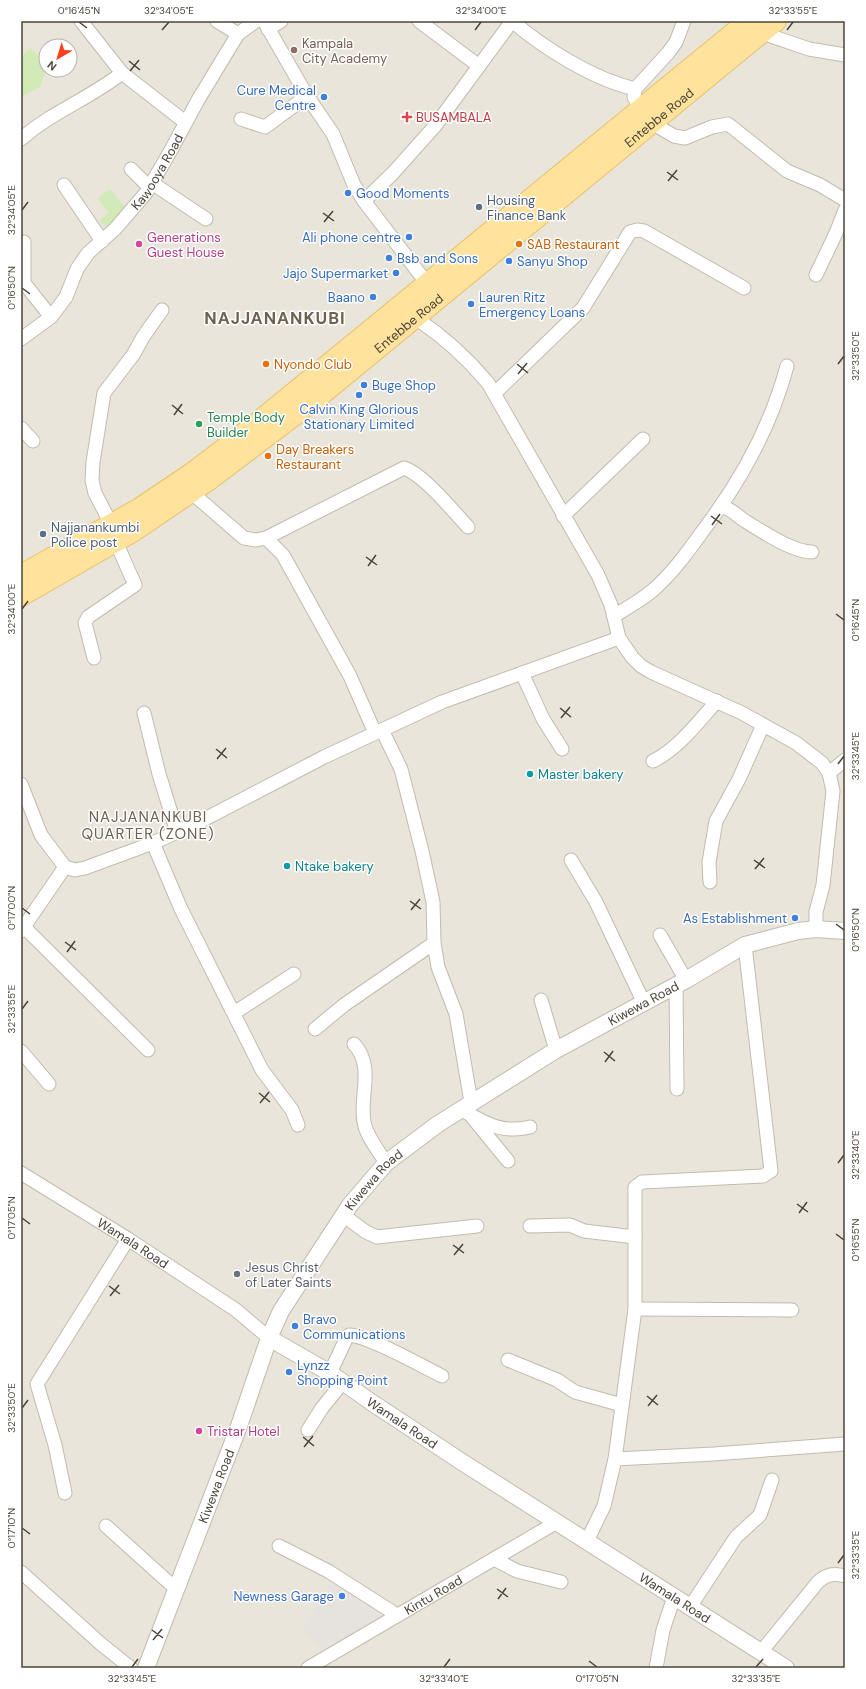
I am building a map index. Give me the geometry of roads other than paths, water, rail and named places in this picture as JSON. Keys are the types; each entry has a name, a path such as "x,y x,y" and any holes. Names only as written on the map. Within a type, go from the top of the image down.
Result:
{"main road":[{"name":"Entebbe Road","path":"21,596 113,533 140,508 192,473 247,431 303,387 397,307 432,290 646,116 762,25"},
{"name":"Entebbe Road","path":"21,575 113,533 192,493 316,399 410,322 432,290"}],"street":[{"path":"81,21 122,73 185,122"},
{"path":"217,21 238,34"},
{"name":"Kawooya Road","path":"21,339 51,317 66,297 77,269 88,253 136,207 151,185 185,122 238,34 256,21"},
{"path":"281,21 266,25 307,96 333,134 354,185 364,202 432,290"},
{"path":"419,21 479,66"},
{"path":"364,202 393,173 435,126 512,21 534,39 599,77 616,84 639,85"},
{"path":"684,21 676,42 659,64 639,85 634,97 646,116 674,136 684,138 712,127 728,124 787,171 820,185 845,200"},
{"path":"762,25 809,48 845,55"},
{"path":"21,139 39,124 66,107 95,93 122,73"},
{"path":"241,119 265,127 307,96"},
{"path":"131,169 151,185 206,219"},
{"path":"64,185 102,241"},
{"path":"816,275 845,210"},
{"path":"494,393 583,308 630,232 637,230 644,231 744,288"},
{"path":"24,242 24,283 51,317"},
{"path":"397,307 410,322 417,319 451,345 478,370 494,393 602,585 614,616 619,638 632,657 651,672 763,725 811,754 822,763 829,773 833,791 823,885 816,912 816,929"},
{"path":"94,658 85,623 88,617 135,585 95,493 92,480 93,462 104,394 133,355 143,337 162,310"},
{"path":"614,616 647,595 666,578 691,549 721,506 751,458 778,398 787,366"},
{"path":"21,428 33,440"},
{"path":"563,516 642,439"},
{"path":"192,493 244,538 256,540 266,538 404,468 411,470 424,481 468,527"},
{"path":"721,506 730,508 743,520 786,544 803,552 812,552"},
{"path":"266,538 284,555 379,732 401,769 422,851 433,902 434,943 440,974 456,1014 467,1109 508,1161"},
{"path":"21,784 41,835 65,867 75,870 85,868 153,843 177,832 324,757 442,702 619,638"},
{"path":"522,673 543,719 562,749"},
{"path":"652,761 663,755 679,742 717,702"},
{"path":"144,713 159,774 177,832"},
{"path":"710,882 709,862 716,821 739,779 763,725"},
{"path":"829,773 845,760"},
{"path":"153,843 181,909 262,1070 286,1101 298,1125"},
{"path":"570,860 596,902 643,1001"},
{"path":"65,867 22,929 148,1050"},
{"name":"Kiwewa Road","path":"146,1668 239,1426 269,1338 281,1311 343,1215 386,1163 438,1124 467,1109 556,1050 643,1001 681,982 745,945 798,931 816,929 845,931"},
{"path":"660,935 681,982 677,1089"},
{"path":"315,1029 344,1005 434,943"},
{"path":"587,1541 604,1506 615,1459 635,1309 634,1191 638,1184 654,1181 763,1176 771,1171 745,945"},
{"path":"234,1013 294,974"},
{"path":"541,1000 556,1050"},
{"path":"354,1044 362,1056 364,1066 364,1125 386,1163"},
{"path":"21,1051 49,1084"},
{"path":"467,1109 509,1131 530,1127"},
{"name":"Wamala Road","path":"21,1173 128,1239 236,1310 269,1338 330,1373 462,1462 786,1668"},
{"path":"343,1215 366,1232 377,1237 477,1226"},
{"path":"530,1226 570,1225 584,1231 635,1237"},
{"path":"65,1493 48,1421 37,1384 128,1239"},
{"path":"635,1309 713,1311 792,1310"},
{"path":"330,1373 346,1339 349,1335 355,1335 382,1346 442,1376"},
{"path":"508,1360 557,1380 572,1390 622,1405"},
{"path":"308,1430 322,1408 343,1382"},
{"path":"615,1459 714,1454 845,1444"},
{"path":"690,1608 736,1537 760,1514 772,1480"},
{"name":"Kintu Road","path":"308,1668 558,1522"},
{"path":"106,1526 176,1588"},
{"path":"279,1546 328,1571 397,1615"},
{"path":"494,1559 517,1571 560,1582"},
{"path":"21,1572 101,1644 131,1668"},
{"path":"761,1652 818,1582 830,1574 845,1576"},
{"path":"656,1668 663,1630 674,1597"}],"place":[{"name":"Kampala City Academy","path":"294,50"},
{"name":"Cure Medical Centre","path":"324,97"},
{"name":"BUSAMBALA","path":"407,117"},
{"name":"Good Moments","path":"348,193"},
{"name":"Housing Finance Bank","path":"479,207"},
{"name":"Ali phone centre","path":"409,237"},
{"name":"Generations Guest House","path":"139,244"},
{"name":"SAB Restaurant","path":"519,244"},
{"name":"Bsb and Sons","path":"389,258"},
{"name":"Sanyu Shop","path":"509,261"},
{"name":"Jajo Supermarket","path":"396,273"},
{"name":"Baano","path":"373,297"},
{"name":"Lauren Ritz Emergency Loans","path":"471,304"},
{"name":"Nyondo Club","path":"266,364"},
{"name":"Buge Shop","path":"364,385"},
{"name":"Calvin King Glorious Stationary Limited","path":"359,395"},
{"name":"Temple Body Builder","path":"199,424"},
{"name":"Day Breakers Restaurant","path":"268,456"},
{"name":"Najjanankumbi Police post","path":"43,534"},
{"name":"Master bakery","path":"530,774"},
{"name":"Ntake bakery","path":"287,866"},
{"name":"As Establishment","path":"795,918"},
{"name":"Jesus Christ of Later Saints","path":"237,1274"},
{"name":"Bravo Communications","path":"295,1326"},
{"name":"Lynzz Shopping Point","path":"289,1372"},
{"name":"Tristar Hotel","path":"199,1431"},
{"name":"Newness Garage","path":"342,1596"}],"district":[{"name":"NAJJANANKUBI","path":"275,318"},
{"name":"NAJJANANKUBI QUARTER (ZONE)","path":"148,826"}]}
